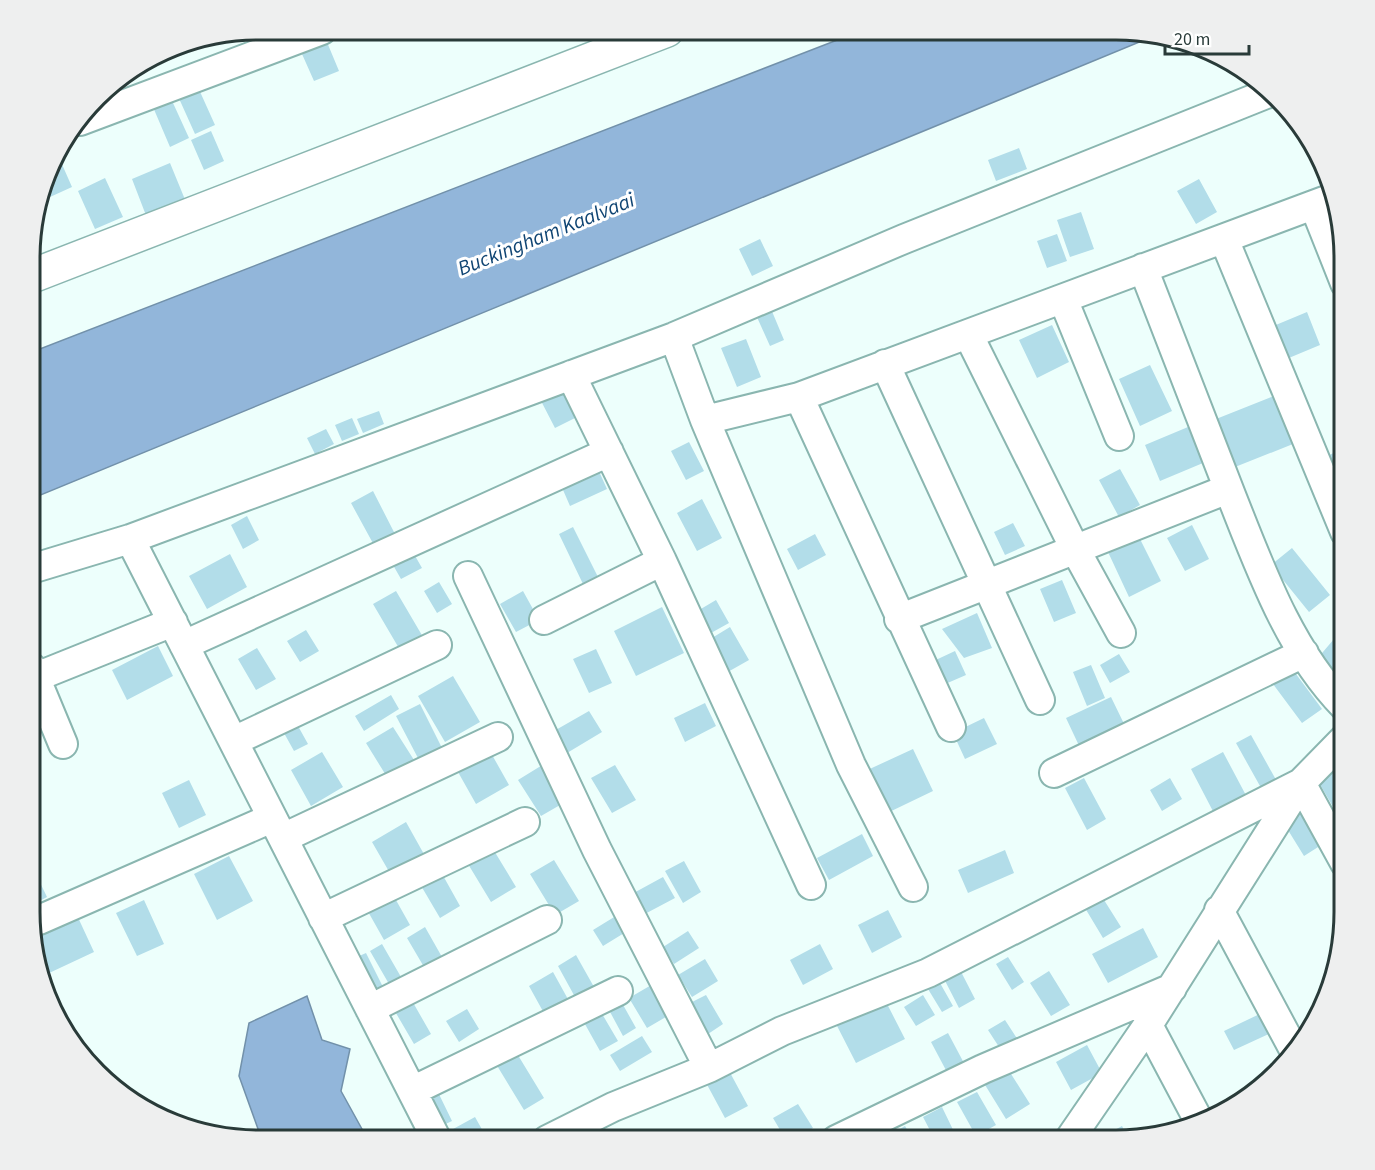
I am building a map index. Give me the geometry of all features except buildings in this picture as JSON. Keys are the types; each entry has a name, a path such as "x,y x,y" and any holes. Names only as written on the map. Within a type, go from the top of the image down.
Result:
{"street":[{"path":"95,116 295,40"},
{"path":"40,273 641,40"},
{"path":"40,566 130,539 674,338 903,239 1261,96"},
{"path":"705,420 800,397 1323,202 1334,244"},
{"path":"1224,239 1334,505"},
{"path":"1143,268 1261,571 1304,653 1325,686 1334,695"},
{"path":"1063,299 1119,436"},
{"path":"968,334 1074,549 1121,633"},
{"path":"674,338 705,420 851,765 913,887"},
{"path":"885,364 1040,700"},
{"path":"571,375 662,561 811,885"},
{"path":"800,397 899,618 951,727"},
{"path":"40,673 179,634 609,452"},
{"path":"899,618 1228,489"},
{"path":"130,539 432,1130"},
{"path":"544,620 662,561"},
{"path":"468,576 597,850 710,1068"},
{"path":"234,741 437,645"},
{"path":"1053,773 1304,653"},
{"path":"40,693 63,744"},
{"path":"41,919 278,828 498,738"},
{"path":"1076,1130 1148,1025 1301,783 1334,749"},
{"path":"567,1130 613,1107 710,1068 782,1031 928,973 1301,783"},
{"path":"1301,783 1334,843"},
{"path":"323,918 525,822"},
{"path":"1219,910 1290,1043"},
{"path":"370,1009 548,920"},
{"path":"857,1130 983,1069 1172,988"},
{"path":"412,1091 618,991"},
{"path":"1148,1025 1196,1115"}],"water":[{"name":"Buckingham Kaalvaai","path":"837,40 1140,42 40,495 40,349"},
{"path":"307,996 322,1040 350,1049 341,1091 362,1130 258,1130 239,1076 249,1023"}]}
